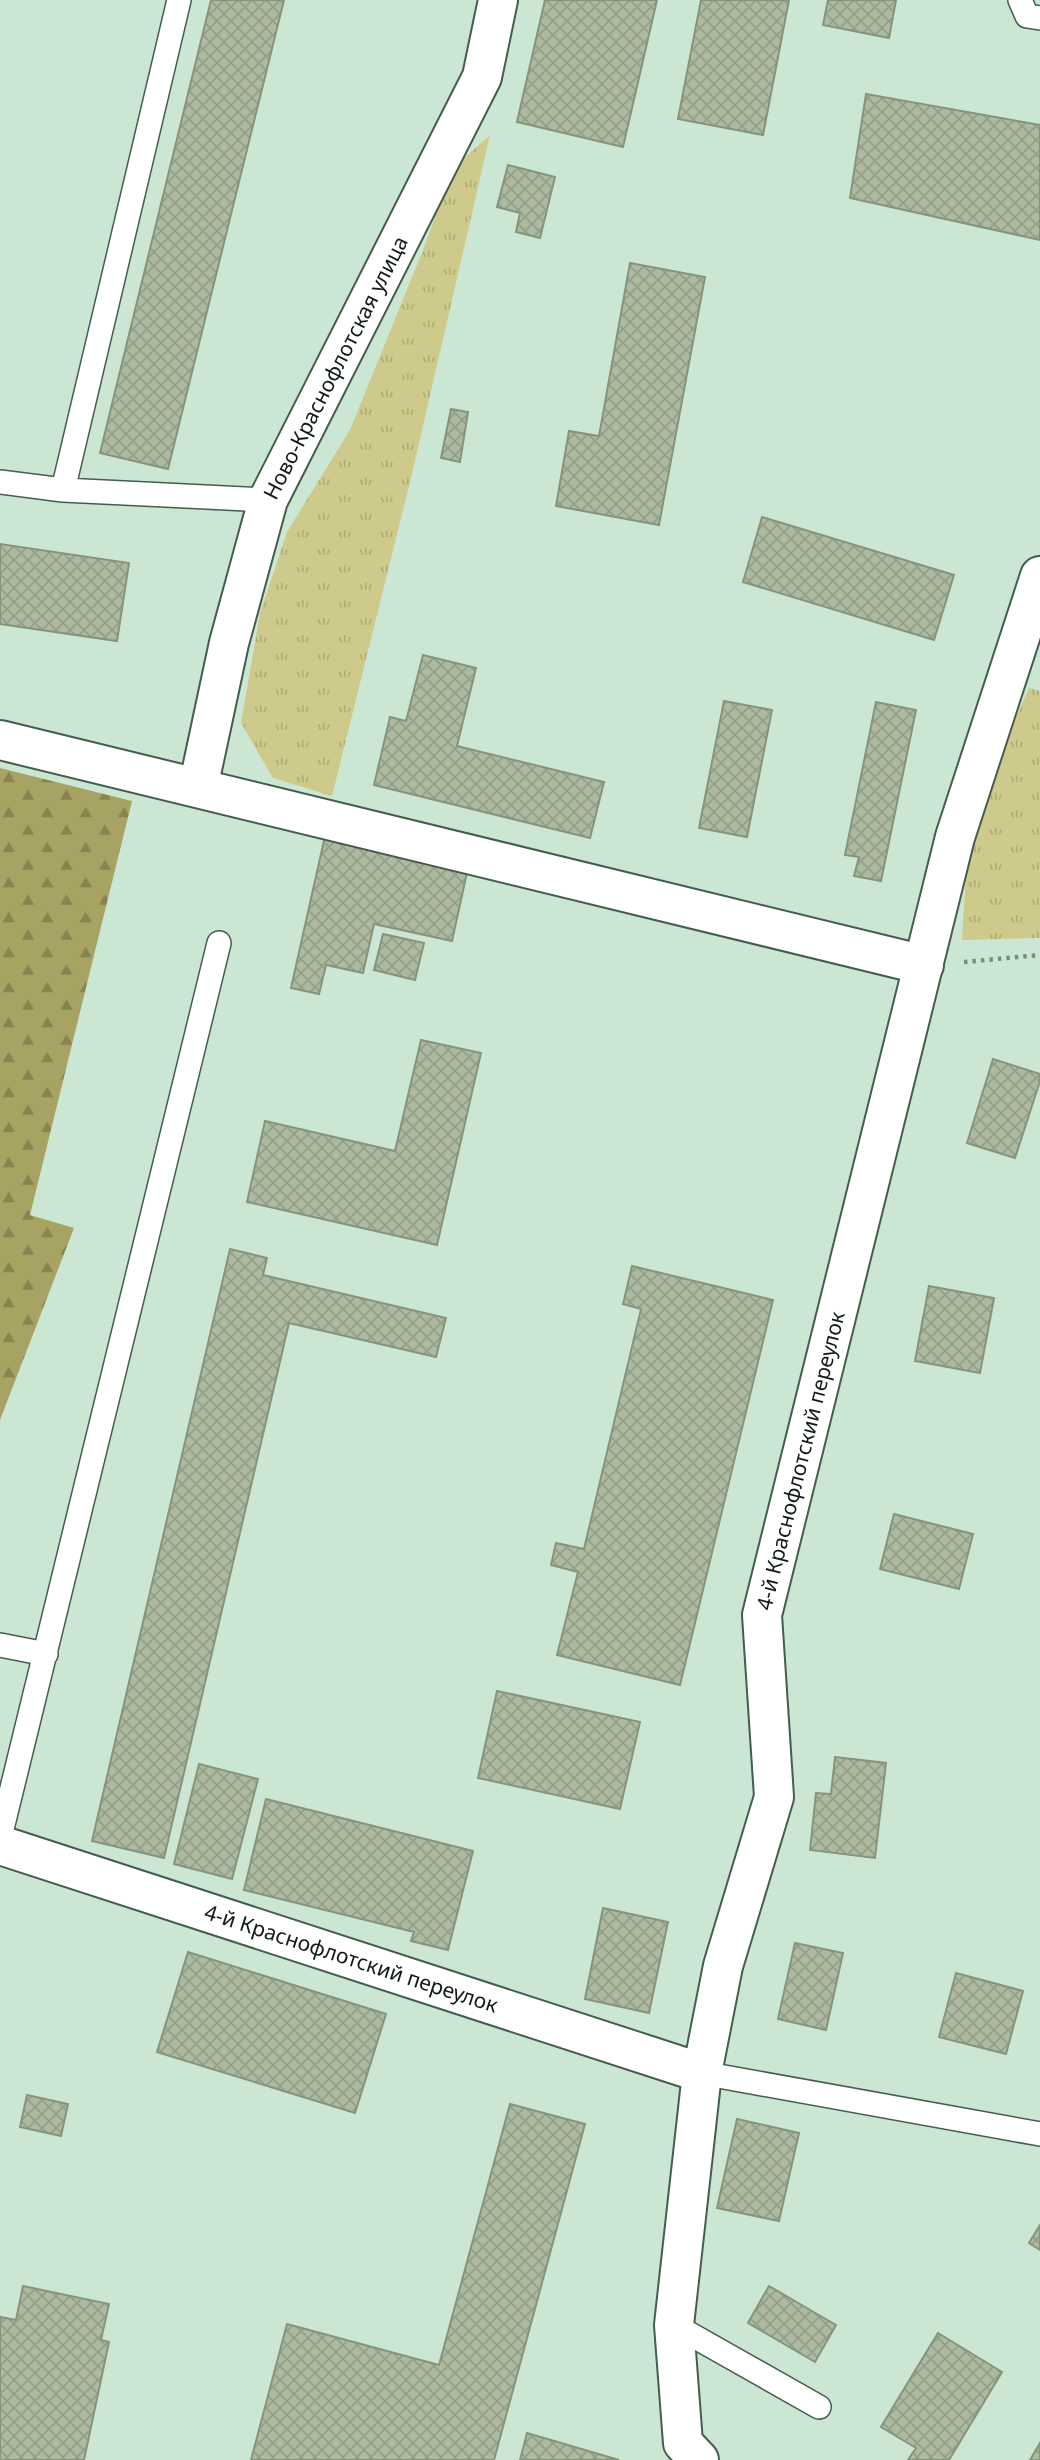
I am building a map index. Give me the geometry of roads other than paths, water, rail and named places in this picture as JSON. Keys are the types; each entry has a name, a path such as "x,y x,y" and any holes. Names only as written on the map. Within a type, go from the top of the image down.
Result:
{"street":[{"name":"Ново-Краснофлотская улица","path":"198,788 229,643 268,500 482,77 498,0"},
{"name":"4-й Краснофлотский переулок","path":"699,2460 683,2443 674,2325 702,2073 723,1966 774,1797 762,1615 925,965 954,837 1040,576"},
{"path":"0,740 925,965"},
{"name":"4-й Краснофлотский переулок","path":"0,1845 702,2073"}],"lane":[{"path":"63,491 179,0"},
{"path":"1020,0 1027,16 1040,18"},
{"path":"0,482 63,491 268,500"},
{"path":"0,1837 219,943"},
{"path":"0,1645 46,1654"},
{"path":"702,2073 1040,2134"},
{"path":"674,2325 819,2407"}]}
